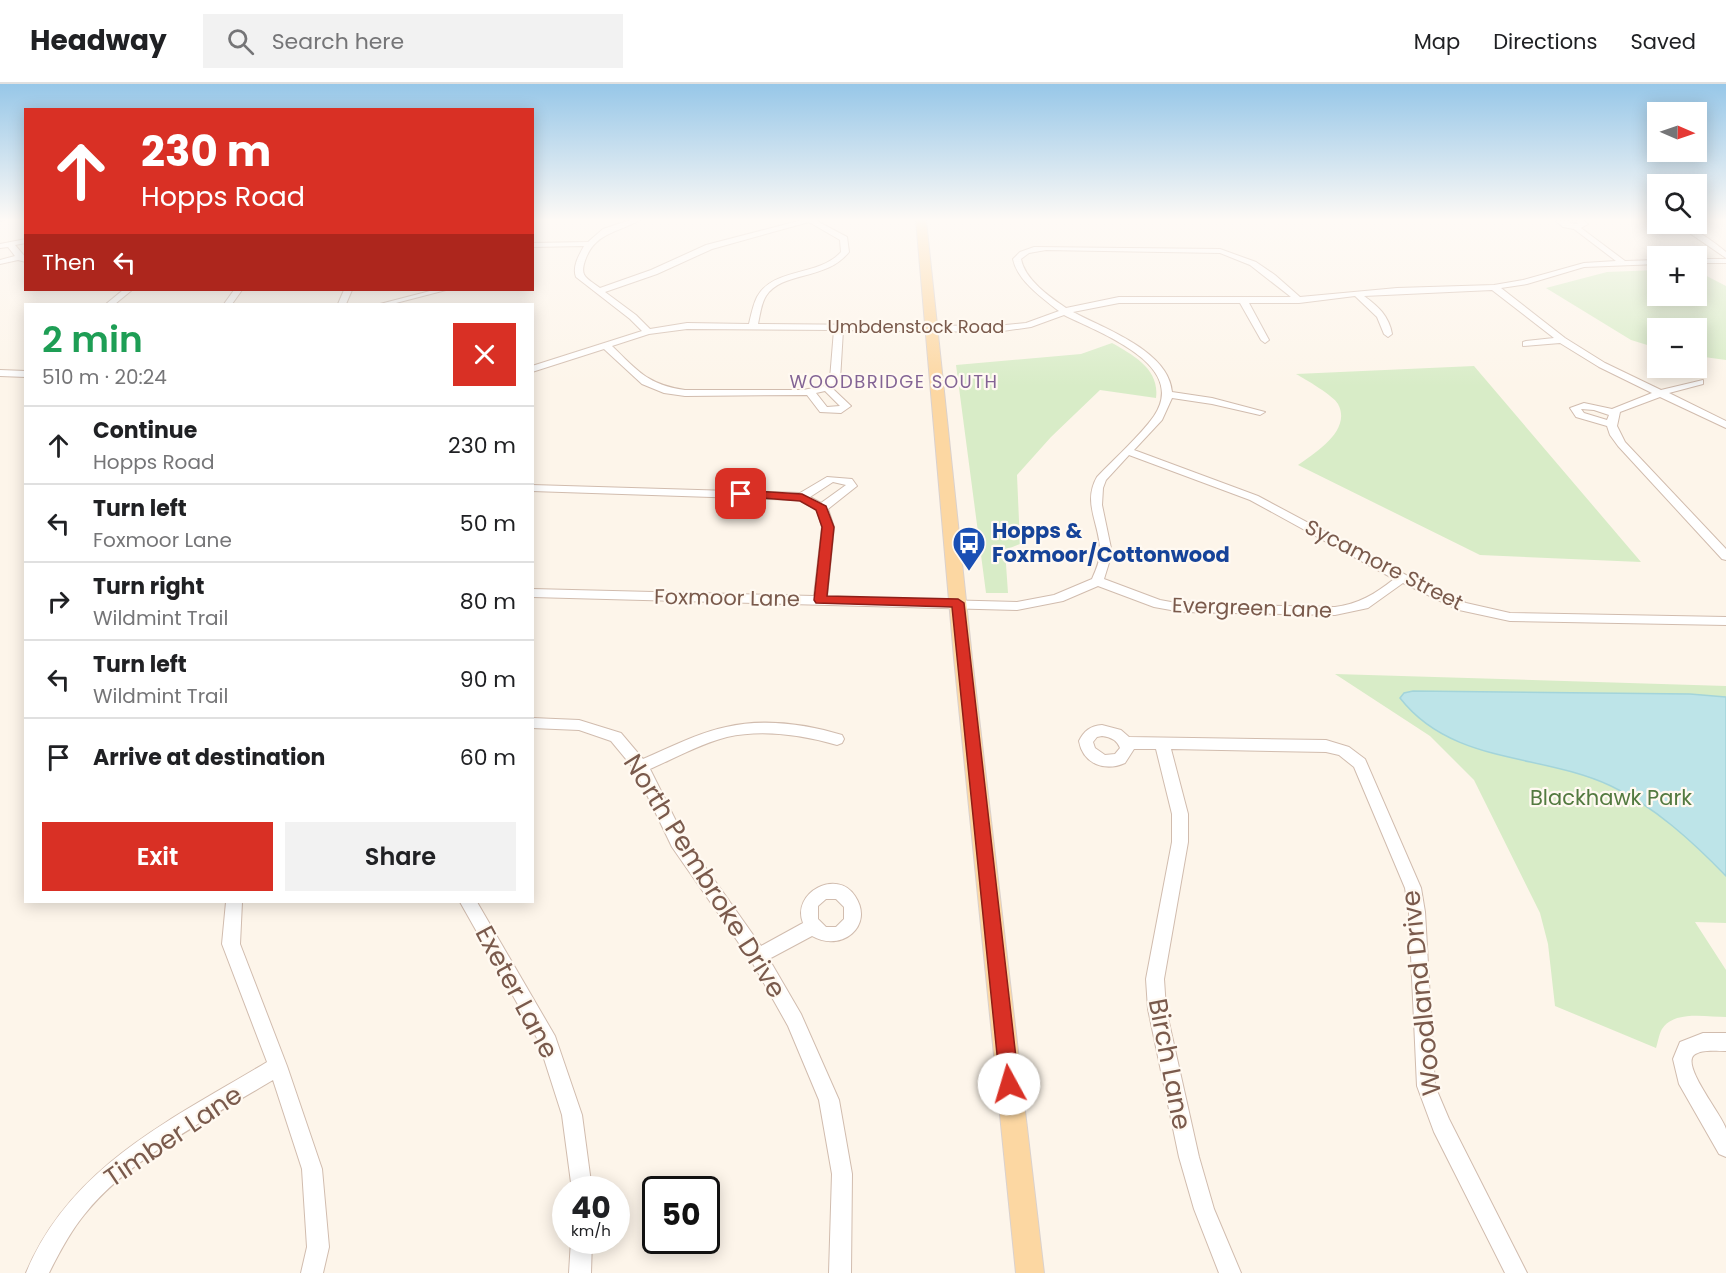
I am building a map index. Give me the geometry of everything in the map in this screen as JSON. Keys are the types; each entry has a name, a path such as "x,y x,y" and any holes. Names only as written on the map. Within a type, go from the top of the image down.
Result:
{"main road":[{"path":"926,275 963,658 1030,1273"}],"street":[{"path":"579,275 601,290 648,332"},
{"path":"601,290 644,275"},
{"path":"753,326 760,300 771,287 802,275"},
{"path":"1025,275 1047,298 1066,311 1148,357 1165,375 1170,394 1163,413 1096,489 1095,500 1106,557 1097,581"},
{"path":"1271,275 1299,300"},
{"name":"Umbdenstock Road","path":"534,368 648,332 687,326 1011,327 1028,325 1066,311 1119,300 1299,300 1397,290 1494,287 1547,275"},
{"path":"1494,287 1562,340 1602,364 1726,425"},
{"path":"111,303 127,291"},
{"path":"388,303 438,291"},
{"path":"1357,294 1381,315 1387,324 1388,334"},
{"path":"1243,301 1265,340"},
{"path":"606,346 645,382 664,390 686,393 810,392 827,388 835,380 839,328"},
{"path":"1526,344 1562,340"},
{"path":"0,373 24,374"},
{"path":"1700,382 1660,393 1616,410 1612,418 1612,430 1626,450 1726,556"},
{"path":"810,392 824,410 841,410 846,406 827,388"},
{"path":"1170,394 1260,412"},
{"name":"Sycamore Street","path":"1128,451 1254,498 1402,578 1463,607 1510,617 1726,621"},
{"path":"802,497 831,479 848,481 852,486 822,508"},
{"path":"534,488 802,497 822,508 828,527 820,600"},
{"name":"Evergreen Lane","path":"1097,581 1158,604 1182,608 1335,611 1356,609 1375,601 1402,578"},
{"name":"Foxmoor Lane","path":"534,593 1017,606 1041,604 1071,595 1097,581"},
{"name":"North Pembroke Drive","path":"534,723 579,725 615,737 641,766 678,842 758,956 795,1020 829,1100 842,1174 840,1273"},
{"path":"641,766 727,732 812,731 837,739"},
{"name":"Woodland Drive","path":"1125,743 1326,746 1344,751 1360,763 1413,888 1417,912 1426,1086 1440,1125 1516,1273"},
{"name":"Birch Lane","path":"1162,743 1180,814 1180,842 1155,980 1157,1009 1189,1157 1204,1209 1230,1273"},
{"path":"234,903 231,944 278,1066 312,1169 318,1247 312,1273"},
{"name":"Exeter Lane","path":"469,903 546,1036 572,1115 580,1176"},
{"path":"758,956 813,927"},
{"path":"1726,1042 1702,1042 1687,1049 1682,1059 1686,1077 1726,1147"},
{"name":"Timber Lane","path":"37,1273 77,1209 92,1192 136,1155 278,1066"},
{"path":"580,1273 581,1254"}],"green space":[{"path":"1594,275 1647,275 1647,306 1707,306 1707,276 1726,286 1726,360 1707,357 1707,318 1647,318 1647,345 1631,340 1546,288"},
{"path":"1112,343 1136,358 1149,371 1154,379 1156,398 1100,390 1051,437 1017,475 1020,544 1005,550 1008,593 986,593 956,365 1081,354"},
{"path":"1474,366 1641,562 1480,555 1298,465 1330,439 1340,423 1341,414 1338,404 1331,397 1296,374"},
{"name":"Blackhawk Park","path":"1335,674 1726,686 1726,923 1695,922 1726,970 1726,1017 1691,1016 1674,1019 1662,1029 1656,1048 1555,1006 1548,944 1540,913 1474,780 1430,736"}],"water":[{"path":"1413,691 1690,694 1726,697 1726,876 1658,814 1627,794 1584,775 1471,747 1445,735 1421,720 1400,698 1404,693"}],"place":[{"name":"Hopps & Foxmoor/Cottonwood","path":"969,572"}],"district":[{"name":"WOODBRIDGE SOUTH","path":"894,382"}],"route":[{"path":"741,494 802,497 822,508 828,527 820,600 958,603 1009,1084"}]}
